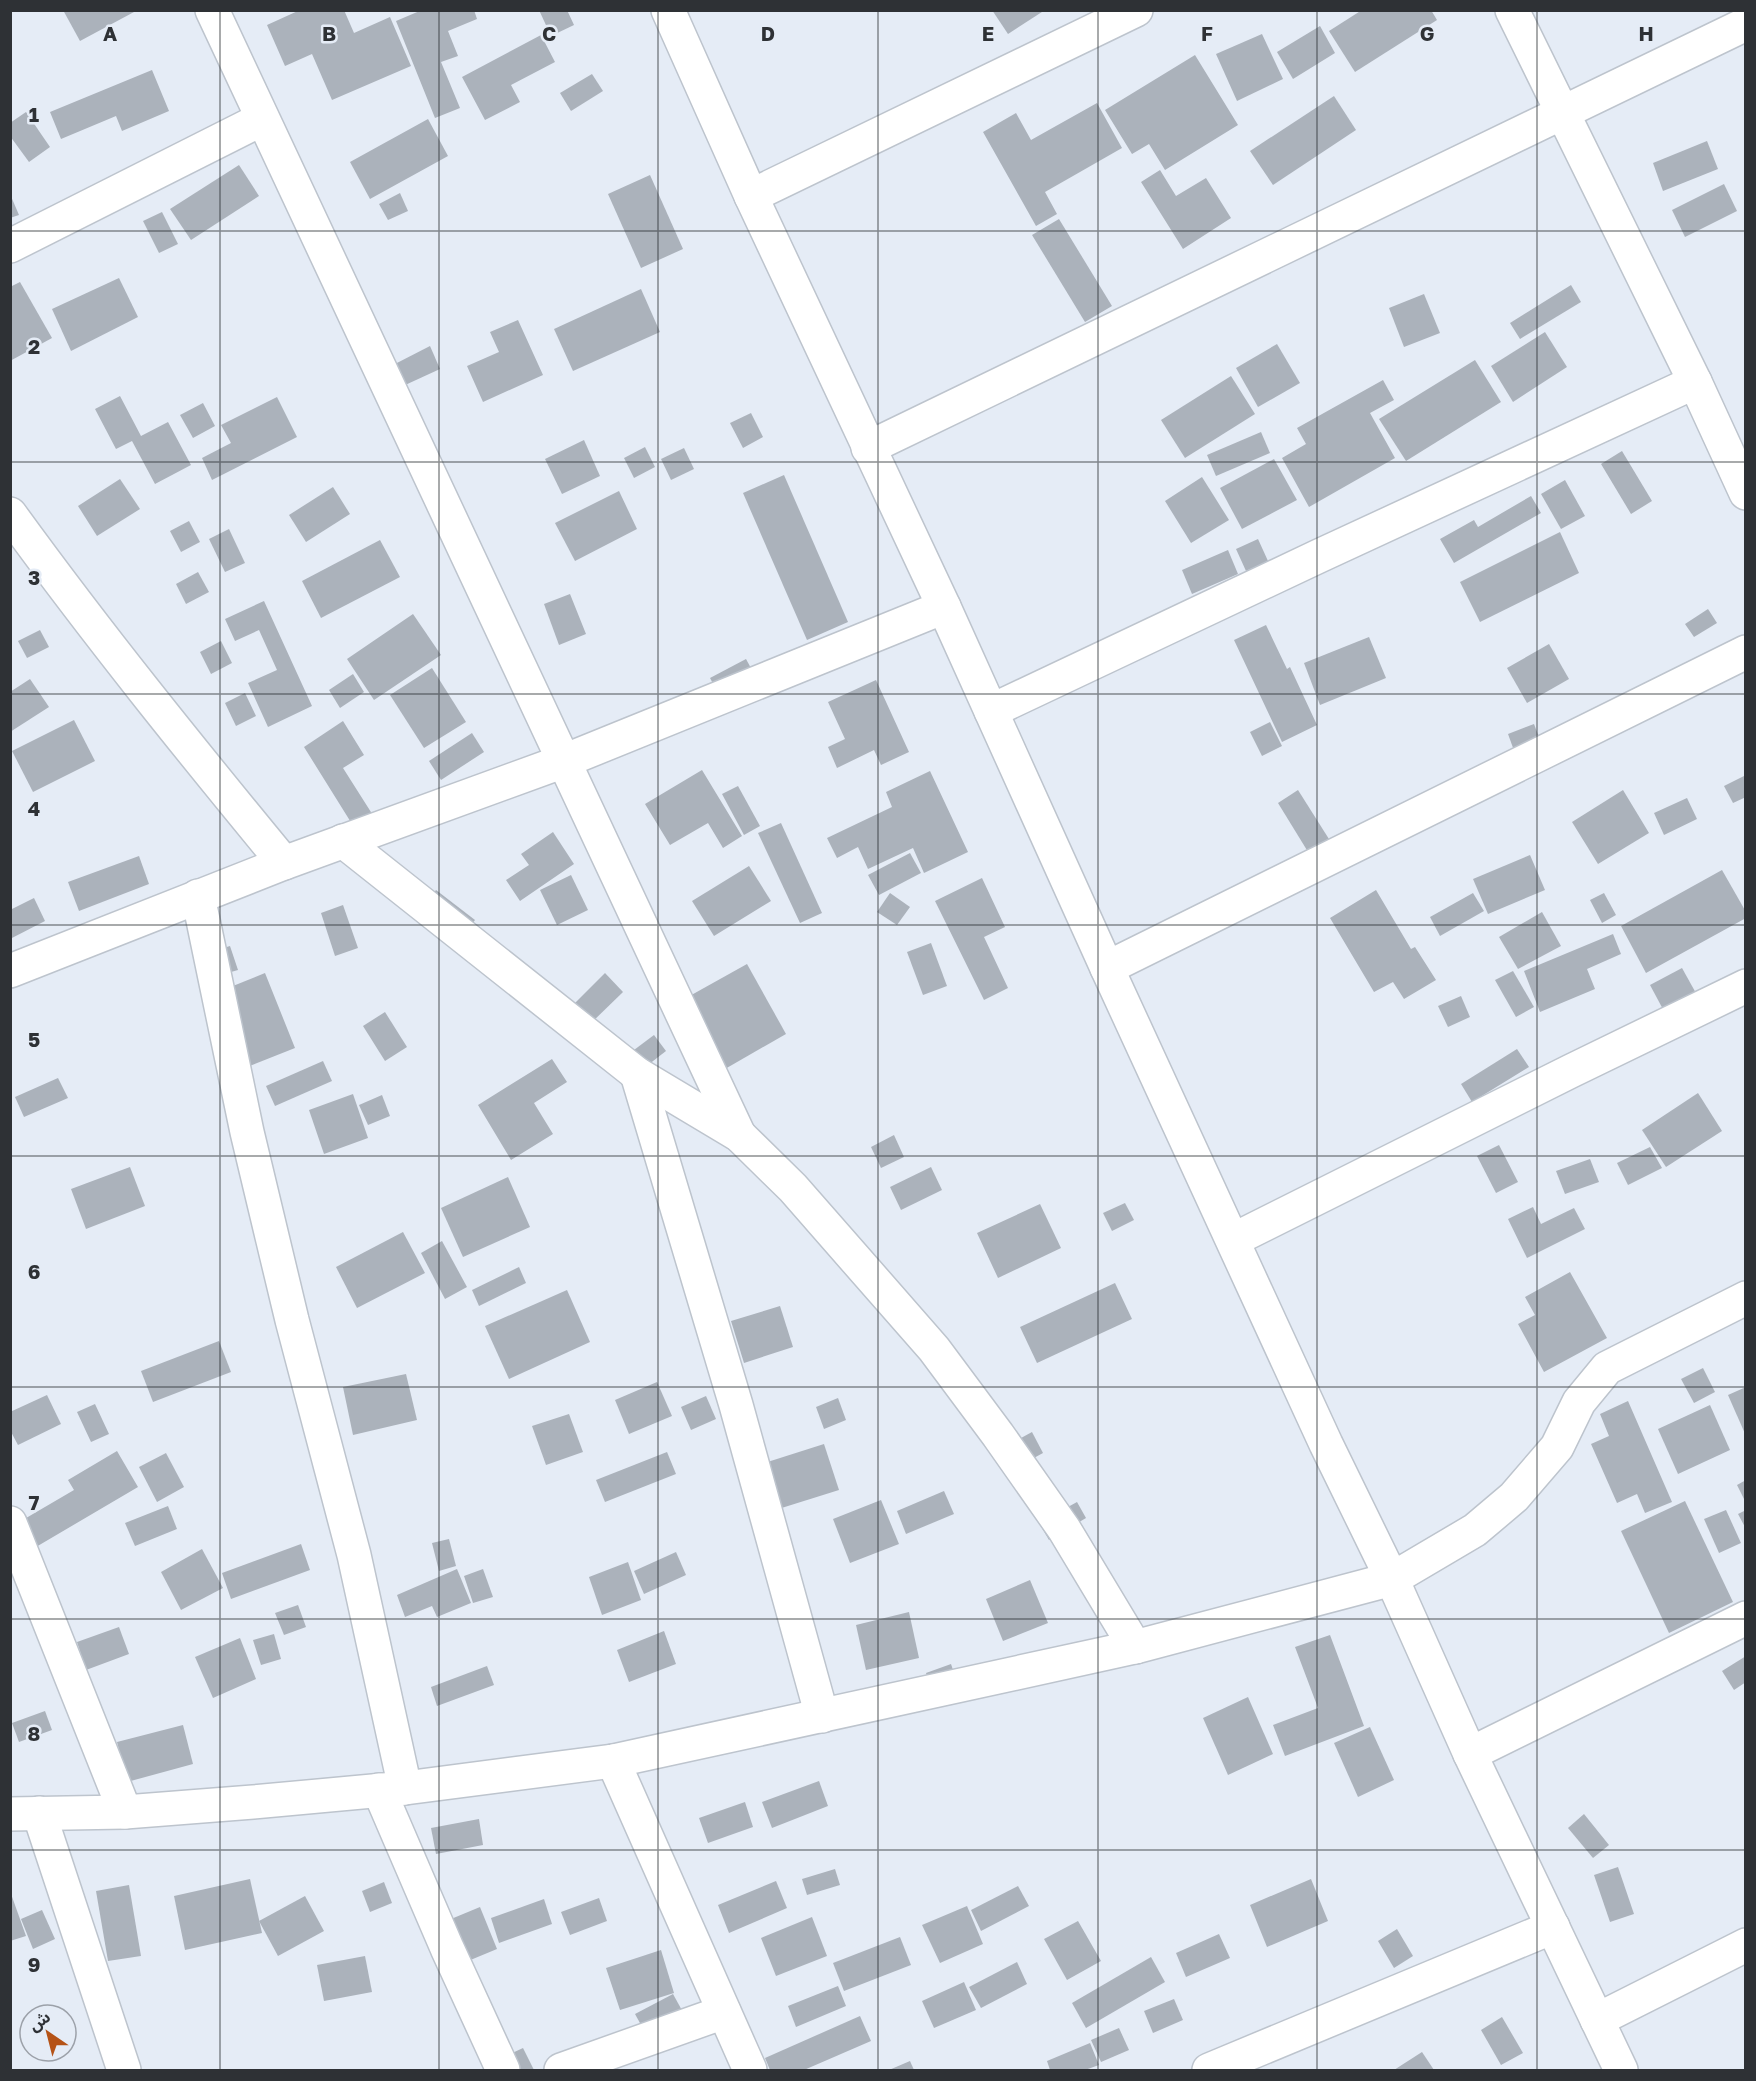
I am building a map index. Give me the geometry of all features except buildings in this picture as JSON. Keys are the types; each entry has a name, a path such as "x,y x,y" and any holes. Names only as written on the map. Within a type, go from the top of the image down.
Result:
{"street":[{"path":"212,10 739,1136"},
{"path":"668,10 751,196 944,607 1326,1444 1392,1579 1470,1754 1621,2070"},
{"path":"751,196 1136,10"},
{"path":"1512,10 1695,382 1746,494"},
{"path":"868,448 1746,24"},
{"path":"10,246 262,119"},
{"path":"991,711 1695,382"},
{"path":"10,513 178,735 284,863"},
{"path":"10,971 284,863 564,761 944,607"},
{"path":"1107,968 1746,652"},
{"path":"343,841 637,1074 739,1136 793,1188 934,1349 1064,1529 1135,1647"},
{"path":"198,896 250,1143 292,1320 354,1556 392,1789 447,1948 503,2070"},
{"path":"1233,1240 1570,1071 1746,986"},
{"path":"637,1074 736,1405 822,1716"},
{"path":"124,2070 25,1813 125,1812 253,1802 392,1789 613,1761 1135,1647 1392,1579 1475,1530 1514,1497 1557,1447 1579,1402 1607,1368 1746,1298"},
{"path":"10,1523 125,1812"},
{"path":"1470,1754 1746,1618"},
{"path":"613,1761 750,2070"},
{"path":"1209,2070 1553,1927"},
{"path":"1597,2020 1746,1945"},
{"path":"561,2070 724,2012"}]}
